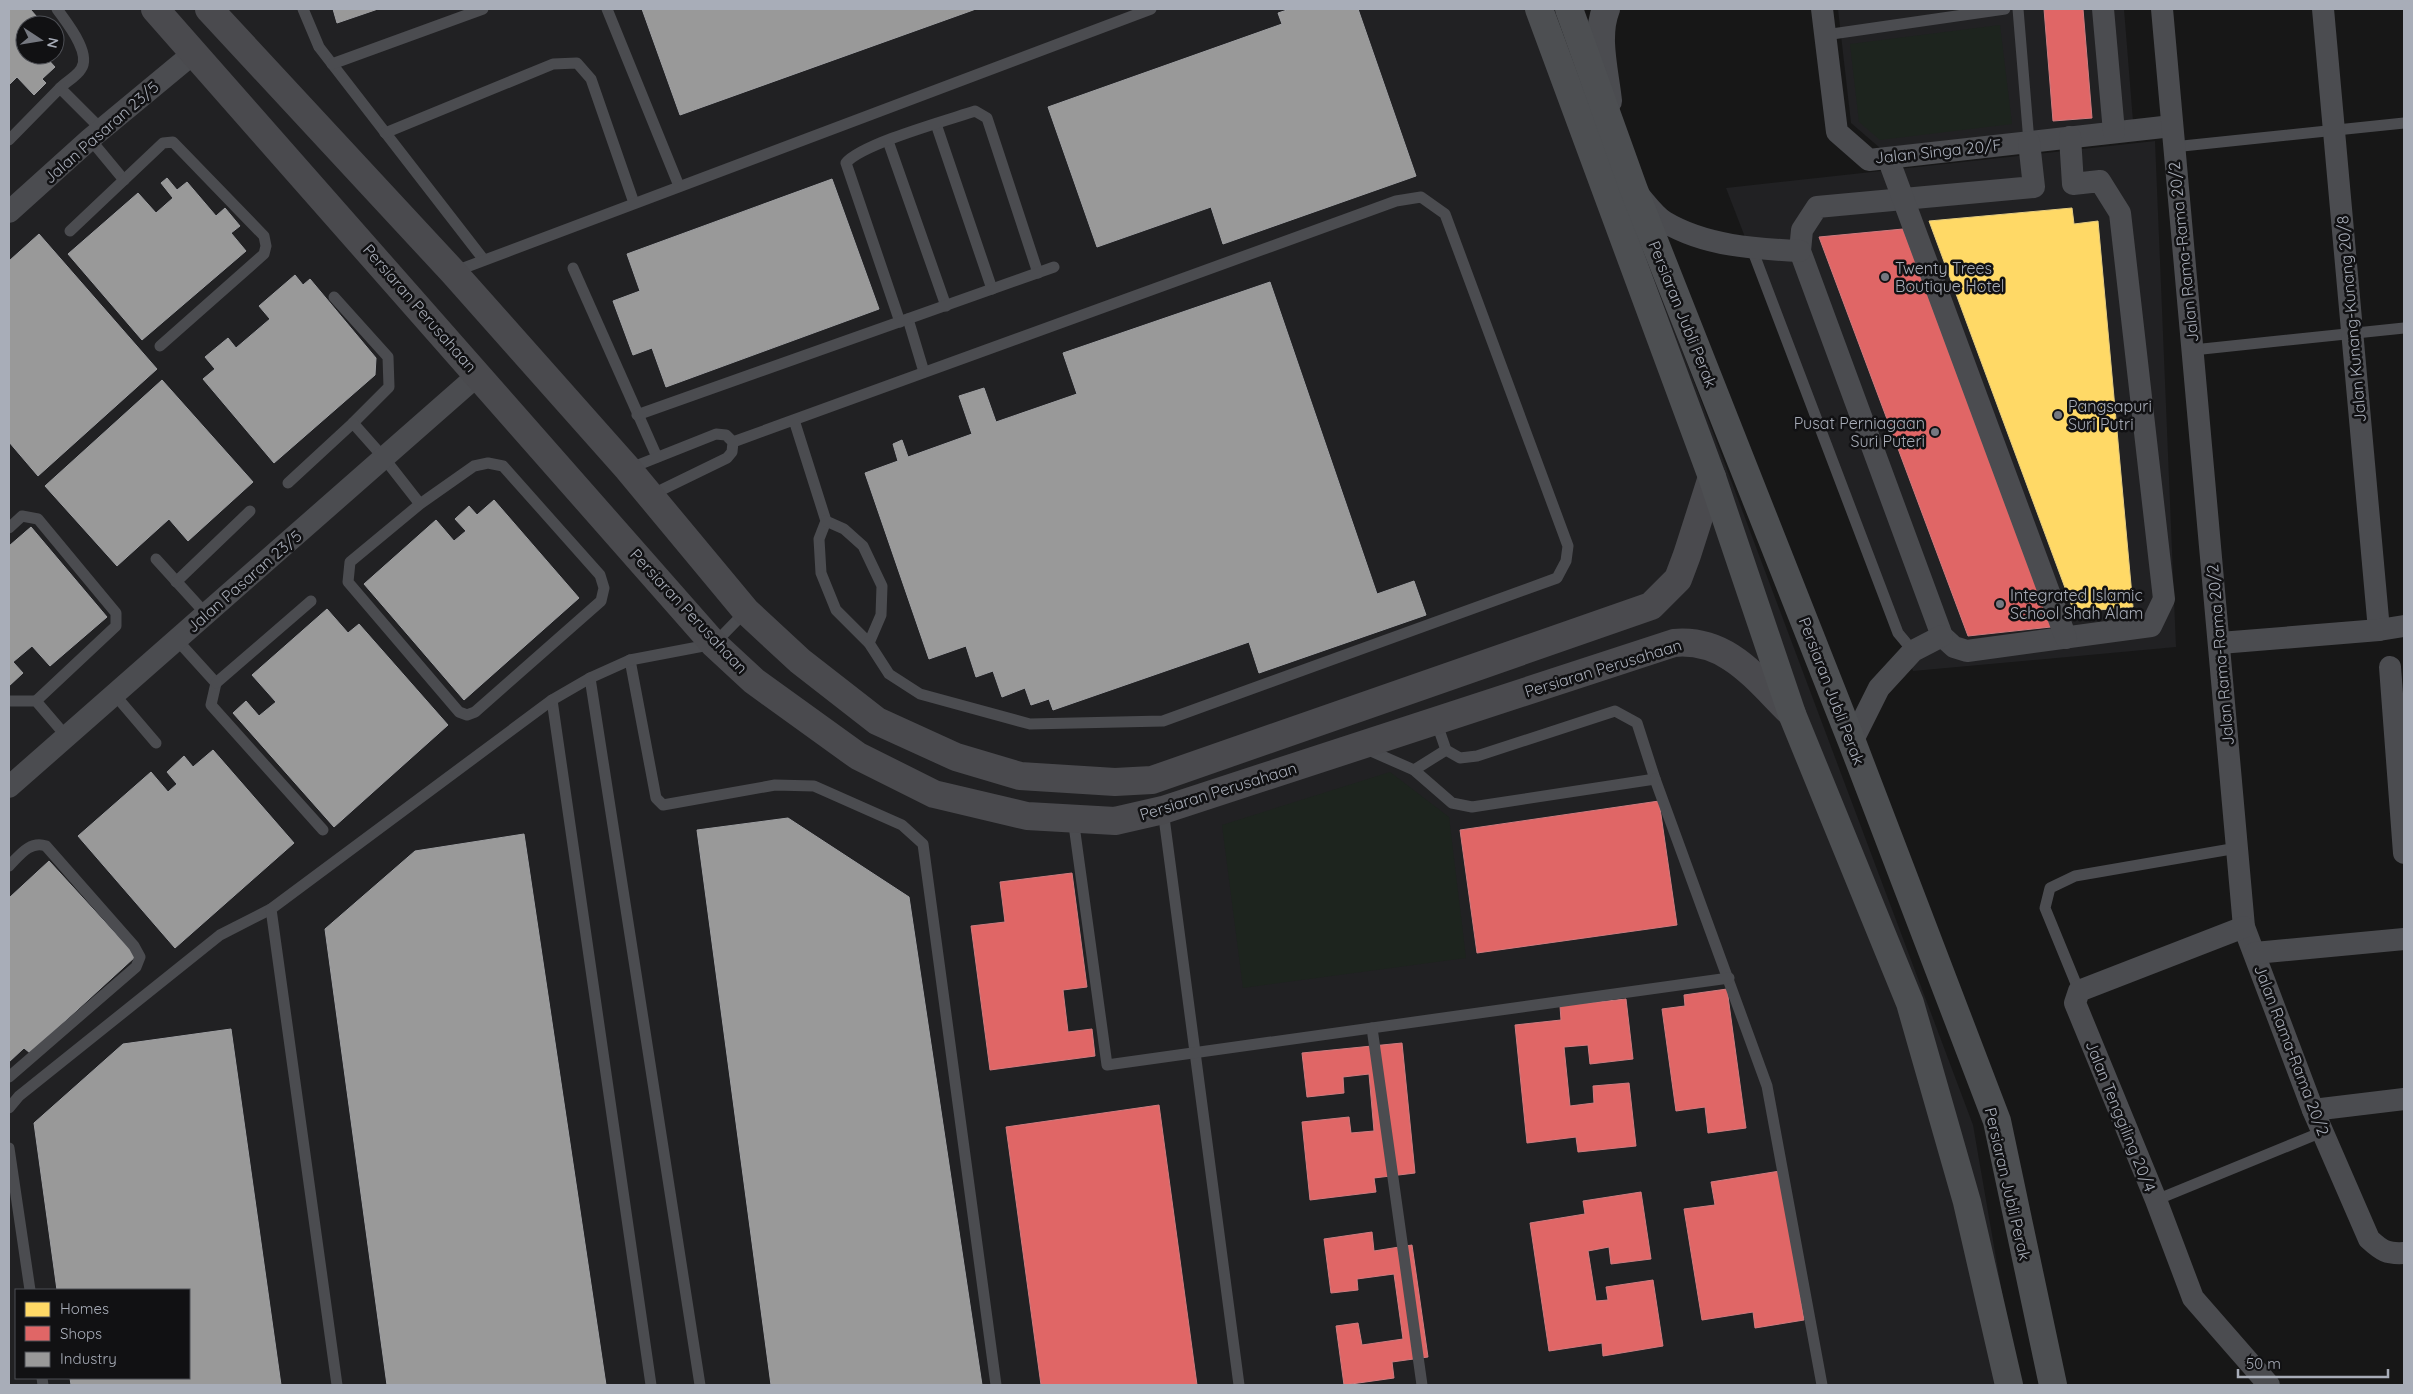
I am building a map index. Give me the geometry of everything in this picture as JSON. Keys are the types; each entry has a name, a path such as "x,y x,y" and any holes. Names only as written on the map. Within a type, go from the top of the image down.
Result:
{"main road":[{"name":"Persiaran Perusahaan","path":"155,9 479,374 714,644 754,681 858,756 934,794 1027,816 1114,821 1163,810 1674,643 1691,641 1714,646 1739,662 1792,714"},
{"name":"Persiaran Perusahaan","path":"209,9 453,272 652,495 746,611 800,661 877,721 956,758 1020,776 1115,782 1152,780 1651,606 1678,578 1712,477"},
{"name":"Persiaran Jubli Perak","path":"1539,9 1712,477 1792,714 1910,1003 1967,1202 2009,1385"},
{"name":"Persiaran Jubli Perak","path":"1569,9 1634,190 1852,742 1997,1121 2053,1385"}],"street":[{"path":"1606,9 1603,18 1602,44 1611,128"},
{"name":"Jalan Singa 20/F","path":"1822,9 1837,132 1869,160 2114,132 2172,136"},
{"path":"2103,9 2114,132"},
{"name":"Jalan Rama-Rama 20/2","path":"2162,9 2244,927 2313,1110 2369,1239 2381,1249 2391,1254 2404,1253"},
{"name":"Jalan Kunang-Kunang 20/8","path":"2323,9 2379,630"},
{"name":"Jalan Pasaran 23/5","path":"9,210 194,52"},
{"path":"2029,142 2034,188 1817,207 1802,230 1800,251 1942,636 1954,647 1967,651 2151,626 2164,599 2120,213 2100,181 2073,184 2070,137"},
{"path":"1888,158 2066,638"},
{"path":"1634,190 1664,222 1700,237 1752,249 1800,251"},
{"name":"Jalan Pasaran 23/5","path":"9,787 479,374"},
{"path":"2220,644 2379,630 2404,626"},
{"path":"1852,742 1879,688 1913,651 1942,636"},
{"path":"2390,667 2404,853"},
{"path":"2079,991 2244,927"},
{"path":"2255,953 2404,939"},
{"name":"Jalan Tenggiling 20/4","path":"2079,991 2075,1003 2156,1200 2193,1298 2269,1385"},
{"path":"2313,1110 2404,1099"}],"lane":[{"path":"9,140 60,88 82,69 84,57 80,43 57,9"},
{"path":"303,9 319,47 484,260"},
{"path":"332,64 483,9"},
{"path":"607,9 679,186"},
{"path":"453,272 1152,9"},
{"path":"1825,35 2005,9"},
{"path":"2018,9 2029,142"},
{"path":"385,133 553,64 576,63 591,79 634,203"},
{"path":"60,88 96,135 124,180"},
{"path":"924,372 846,164 852,156 888,141 975,111 987,118 1038,273"},
{"path":"936,124 992,289"},
{"path":"2172,136 2334,131 2404,124"},
{"path":"888,141 946,306"},
{"path":"70,231 163,143 174,142 264,236 266,246 264,254 160,346"},
{"path":"734,442 924,372 1386,204 1421,197 1445,214 1568,546 1566,561 1557,578 1163,721 1030,724 920,694 888,674 869,643 836,610 821,573 819,539 826,521 794,420"},
{"path":"1752,249 1898,634 1913,651"},
{"path":"637,415 1054,267"},
{"path":"573,268 657,457"},
{"path":"288,484 389,387 388,357 334,297"},
{"path":"2193,350 2404,328"},
{"path":"353,423 384,458 420,504"},
{"path":"628,469 716,434 726,435 734,442"},
{"path":"652,495 727,458 732,452 734,442"},
{"path":"488,463 503,466 600,575 604,588 601,601 475,712 467,715 459,712 348,582 350,562 420,504 474,466 488,463"},
{"path":"176,582 250,511"},
{"path":"9,528 22,516 38,519 116,613 116,626 36,701 9,701"},
{"path":"826,521 844,529 863,546 882,586 881,615 869,643"},
{"path":"156,559 206,614"},
{"path":"311,601 216,683 212,705 323,830"},
{"path":"9,1108 19,1096 220,935 271,909 552,700 590,678 630,660 714,644 746,611"},
{"path":"177,640 216,683"},
{"path":"630,660 656,798 663,805 774,785 814,786 902,825 923,844 996,1385"},
{"path":"590,678 700,1385"},
{"path":"115,695 156,743"},
{"path":"552,700 651,1385"},
{"path":"36,701 66,736"},
{"path":"1436,721 1446,750 1460,758 1477,756 1615,711 1638,722 1655,779 1767,1086 1822,1385"},
{"path":"1360,746 1414,770 1452,803 1472,807 1655,779"},
{"path":"1414,770 1446,750"},
{"path":"1163,810 1239,1385"},
{"path":"1074,818 1107,1065 1729,978"},
{"path":"9,866 29,847 40,844 46,846 134,946 140,957 136,966 9,1076"},
{"path":"2079,991 2045,908 2050,888 2059,882 2075,876 2237,848"},
{"path":"271,909 336,1385"},
{"path":"1372,1028 1422,1385"},
{"path":"2156,1200 2322,1132"},
{"path":"9,1148 30,1289"}],"shaded area":[{"path":"9,9 1554,9 1973,1125 2018,1385 9,1385"},
{"path":"1838,9 2124,9 2133,121 1880,148 1851,123"},
{"path":"2000,25 2012,124 1880,140 1859,122 1850,44"},
{"path":"2155,141 2176,647 1913,671 1726,188"},
{"path":"1390,772 1449,817 1466,958 1243,988 1222,825"}],"building: Homes":[{"name":"Pangsapuri Suri Putri","path":"2072,208 2074,224 2098,221 2133,607 2074,612 1929,221"}],"building: Shops":[{"path":"2044,9 2083,9 2092,118 2053,121"},
{"name":"Pusat Perniagaan Suri Puteri","path":"1903,229 2051,627 1968,636 1819,237"},
{"path":"1659,801 1677,925 1477,953 1460,830"},
{"path":"1072,873 1087,987 1063,990 1068,1032 1092,1029 1095,1056 990,1070 971,926 1005,922 1000,882"},
{"path":"1727,989 1746,1128 1708,1133 1705,1107 1676,1111 1662,1009 1685,1006 1684,995"},
{"path":"1626,999 1633,1059 1590,1064 1588,1045 1564,1047 1570,1106 1594,1103 1593,1086 1629,1083 1636,1146 1578,1152 1576,1137 1527,1143 1515,1025 1561,1020 1560,1006"},
{"path":"1402,1043 1415,1173 1374,1178 1376,1192 1310,1200 1302,1122 1349,1117 1351,1133 1374,1131 1369,1074 1343,1077 1344,1093 1307,1097 1302,1053"},
{"path":"1159,1105 1197,1385 1041,1385 1006,1127"},
{"path":"1780,1171 1804,1320 1755,1328 1753,1312 1702,1320 1684,1209 1715,1205 1711,1182"},
{"path":"1641,1192 1651,1259 1611,1264 1609,1247 1588,1251 1596,1301 1608,1300 1606,1287 1653,1280 1663,1346 1603,1356 1602,1343 1549,1351 1530,1223 1585,1214 1583,1201"},
{"path":"1372,1232 1374,1251 1412,1245 1428,1357 1392,1362 1394,1378 1344,1385 1336,1326 1358,1323 1362,1345 1403,1339 1394,1274 1357,1279 1358,1290 1331,1293 1324,1239"}],"building: Industry":[{"path":"9,9 30,9 35,15 15,15 15,65 53,65 55,67 42,79 46,83 34,95 17,77 9,85"},
{"path":"333,9 378,9 337,23"},
{"path":"642,9 976,9 680,115"},
{"path":"1290,9 1358,9 1416,176 1223,244 1211,207 1097,247 1048,107 1282,24 1278,13"},
{"path":"167,178 177,190 187,182 216,216 225,208 240,226 231,233 246,251 142,340 68,254 138,193 156,213 173,198 161,183"},
{"path":"832,179 879,309 666,387 652,348 633,355 613,301 640,291 627,254"},
{"path":"39,234 157,369 38,476 9,442 9,261"},
{"path":"295,275 303,285 310,279 376,358 375,375 274,463 203,379 215,369 205,357 228,338 236,348 270,319 259,306"},
{"path":"1270,282 1377,594 1414,581 1426,615 1259,673 1249,642 1053,710 1049,699 1031,705 1025,688 1002,697 993,671 976,677 966,646 929,659 865,473 898,461 893,444 902,440 908,457 972,434 959,396 984,388 996,422 1077,394 1063,353"},
{"path":"162,380 253,482 188,541 169,519 117,566 45,486"},
{"path":"494,500 579,598 464,700 364,584 436,520 454,541 466,531 455,519 469,506 477,515"},
{"path":"31,527 107,617 50,666 32,646 13,662 23,673 9,686 9,546"},
{"path":"327,609 348,633 359,624 448,725 334,827 233,713 246,701 259,716 276,702 252,675"},
{"path":"213,750 294,843 175,948 78,836 151,772 168,792 177,784 167,772 184,756 193,767"},
{"path":"788,818 909,897 982,1385 771,1385 697,830"},
{"path":"524,834 606,1385 387,1385 325,929 415,851"},
{"path":"49,861 136,956 30,1053 24,1048 9,1062 9,898"},
{"path":"231,1029 281,1385 71,1385 70,1379 190,1379 190,1289 57,1289 34,1123 123,1044"}],"place":[{"name":"Twenty Trees Boutique Hotel","path":"1885,277"},
{"name":"Pangsapuri Suri Putri","path":"2058,415"},
{"name":"Pusat Perniagaan Suri Puteri","path":"1935,432"},
{"name":"Integrated Islamic School Shah Alam","path":"2000,604"}]}
